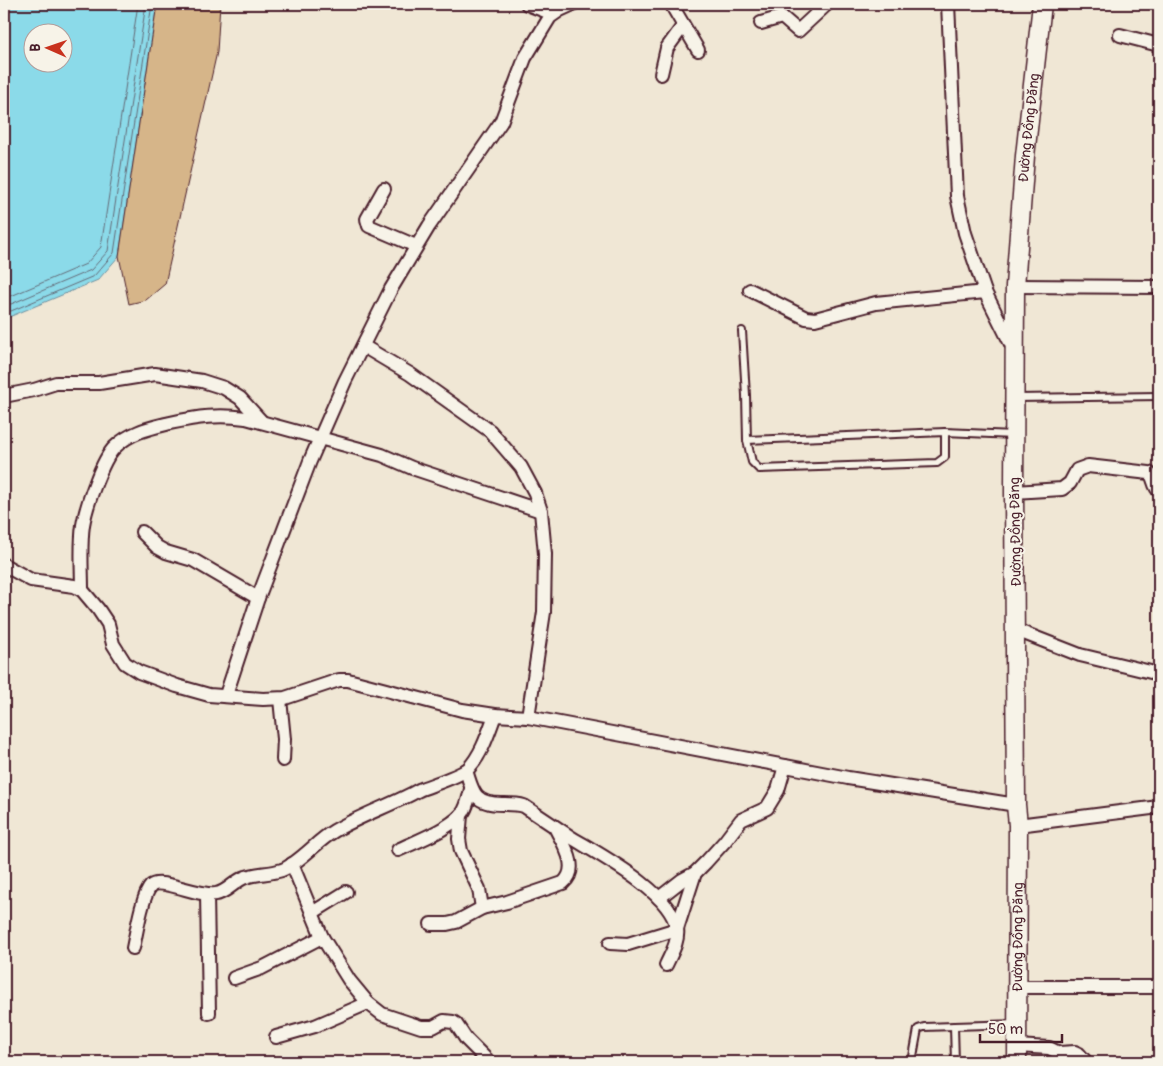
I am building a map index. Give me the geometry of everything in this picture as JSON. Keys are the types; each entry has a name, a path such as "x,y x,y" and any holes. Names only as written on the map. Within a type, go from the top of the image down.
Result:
{"main road":[{"name":"Đường Đồng Đăng","path":"1017,1054 1018,825 1016,805 1014,492 1015,286 1025,156 1042,4"}],"street":[{"path":"527,4 554,14"},
{"path":"226,695 258,598 293,502 319,439 391,288 416,246 501,122 525,58 550,17 572,4"},
{"path":"671,4 698,50"},
{"path":"762,24 782,17 798,31 827,4"},
{"path":"948,4 957,196 965,233 985,292 1015,351"},
{"path":"661,74 666,48 683,26"},
{"path":"1120,35 1155,44 1159,47"},
{"path":"384,189 367,220 369,226 416,246"},
{"path":"1015,286 1157,287"},
{"path":"750,290 806,318 814,319 876,303 985,292"},
{"path":"363,346 410,374 490,432 521,467 535,493 541,511 545,554 544,612 528,717"},
{"path":"4,396 56,383 99,383 155,374 202,381 224,388 240,398 262,422"},
{"path":"82,590 84,524 96,482 114,448 142,430 198,417 225,415 262,422 382,455 412,468 541,511"},
{"path":"1014,492 1062,489 1070,483 1077,470 1088,466 1149,472 1159,490"},
{"path":"142,532 157,547 166,552 193,560 258,598"},
{"path":"4,565 31,580 74,586 82,590 108,624 113,644 125,664 139,672 177,686 209,694 280,699 339,680 348,680 462,710 528,717 848,778 1016,805"},
{"path":"1016,630 1080,655 1159,674"},
{"path":"280,699 284,740 283,760"},
{"path":"134,948 145,895 151,886 156,883 169,884 182,889 215,894 222,892 247,876 269,874 284,869 335,831 434,783 466,770 477,758 495,715"},
{"path":"659,898 695,872 726,841 741,820 767,808 778,790 785,766"},
{"path":"466,770 471,789 477,798 492,805 519,804 524,806 606,858 659,898 672,915 677,929"},
{"path":"398,850 447,826 461,815 465,810 471,789"},
{"path":"1018,825 1159,807"},
{"path":"461,815 461,851 479,889 482,908"},
{"path":"430,924 456,922 482,908 507,902 563,883 568,878 572,866 555,827"},
{"path":"292,864 322,937 349,980 368,1004 382,1014 421,1027 433,1027 444,1021 453,1022 466,1039 489,1062"},
{"path":"666,965 675,946 677,929 695,872"},
{"path":"312,912 346,892"},
{"path":"207,894 209,1013"},
{"path":"610,943 628,944 677,929"},
{"path":"234,978 262,968 322,937"},
{"path":"1018,987 1159,987"},
{"path":"276,1037 307,1028 368,1004"},
{"path":"1017,1054 1049,1048 1059,1053 1075,1052 1086,1062"}],"lane":[{"path":"742,331 747,440 752,462 759,469 937,463 945,457 945,432"},
{"path":"1015,398 1159,396"},
{"path":"747,440 945,432 1015,435"},
{"path":"912,1062 918,1029 924,1027 1017,1024"},
{"path":"954,1026 955,1062"}],"water":[{"path":"4,4 157,4 119,256 98,280 9,317 4,313"}],"building":[{"path":"157,4 220,4 217,52 165,284 146,300 129,304 119,256"}]}
